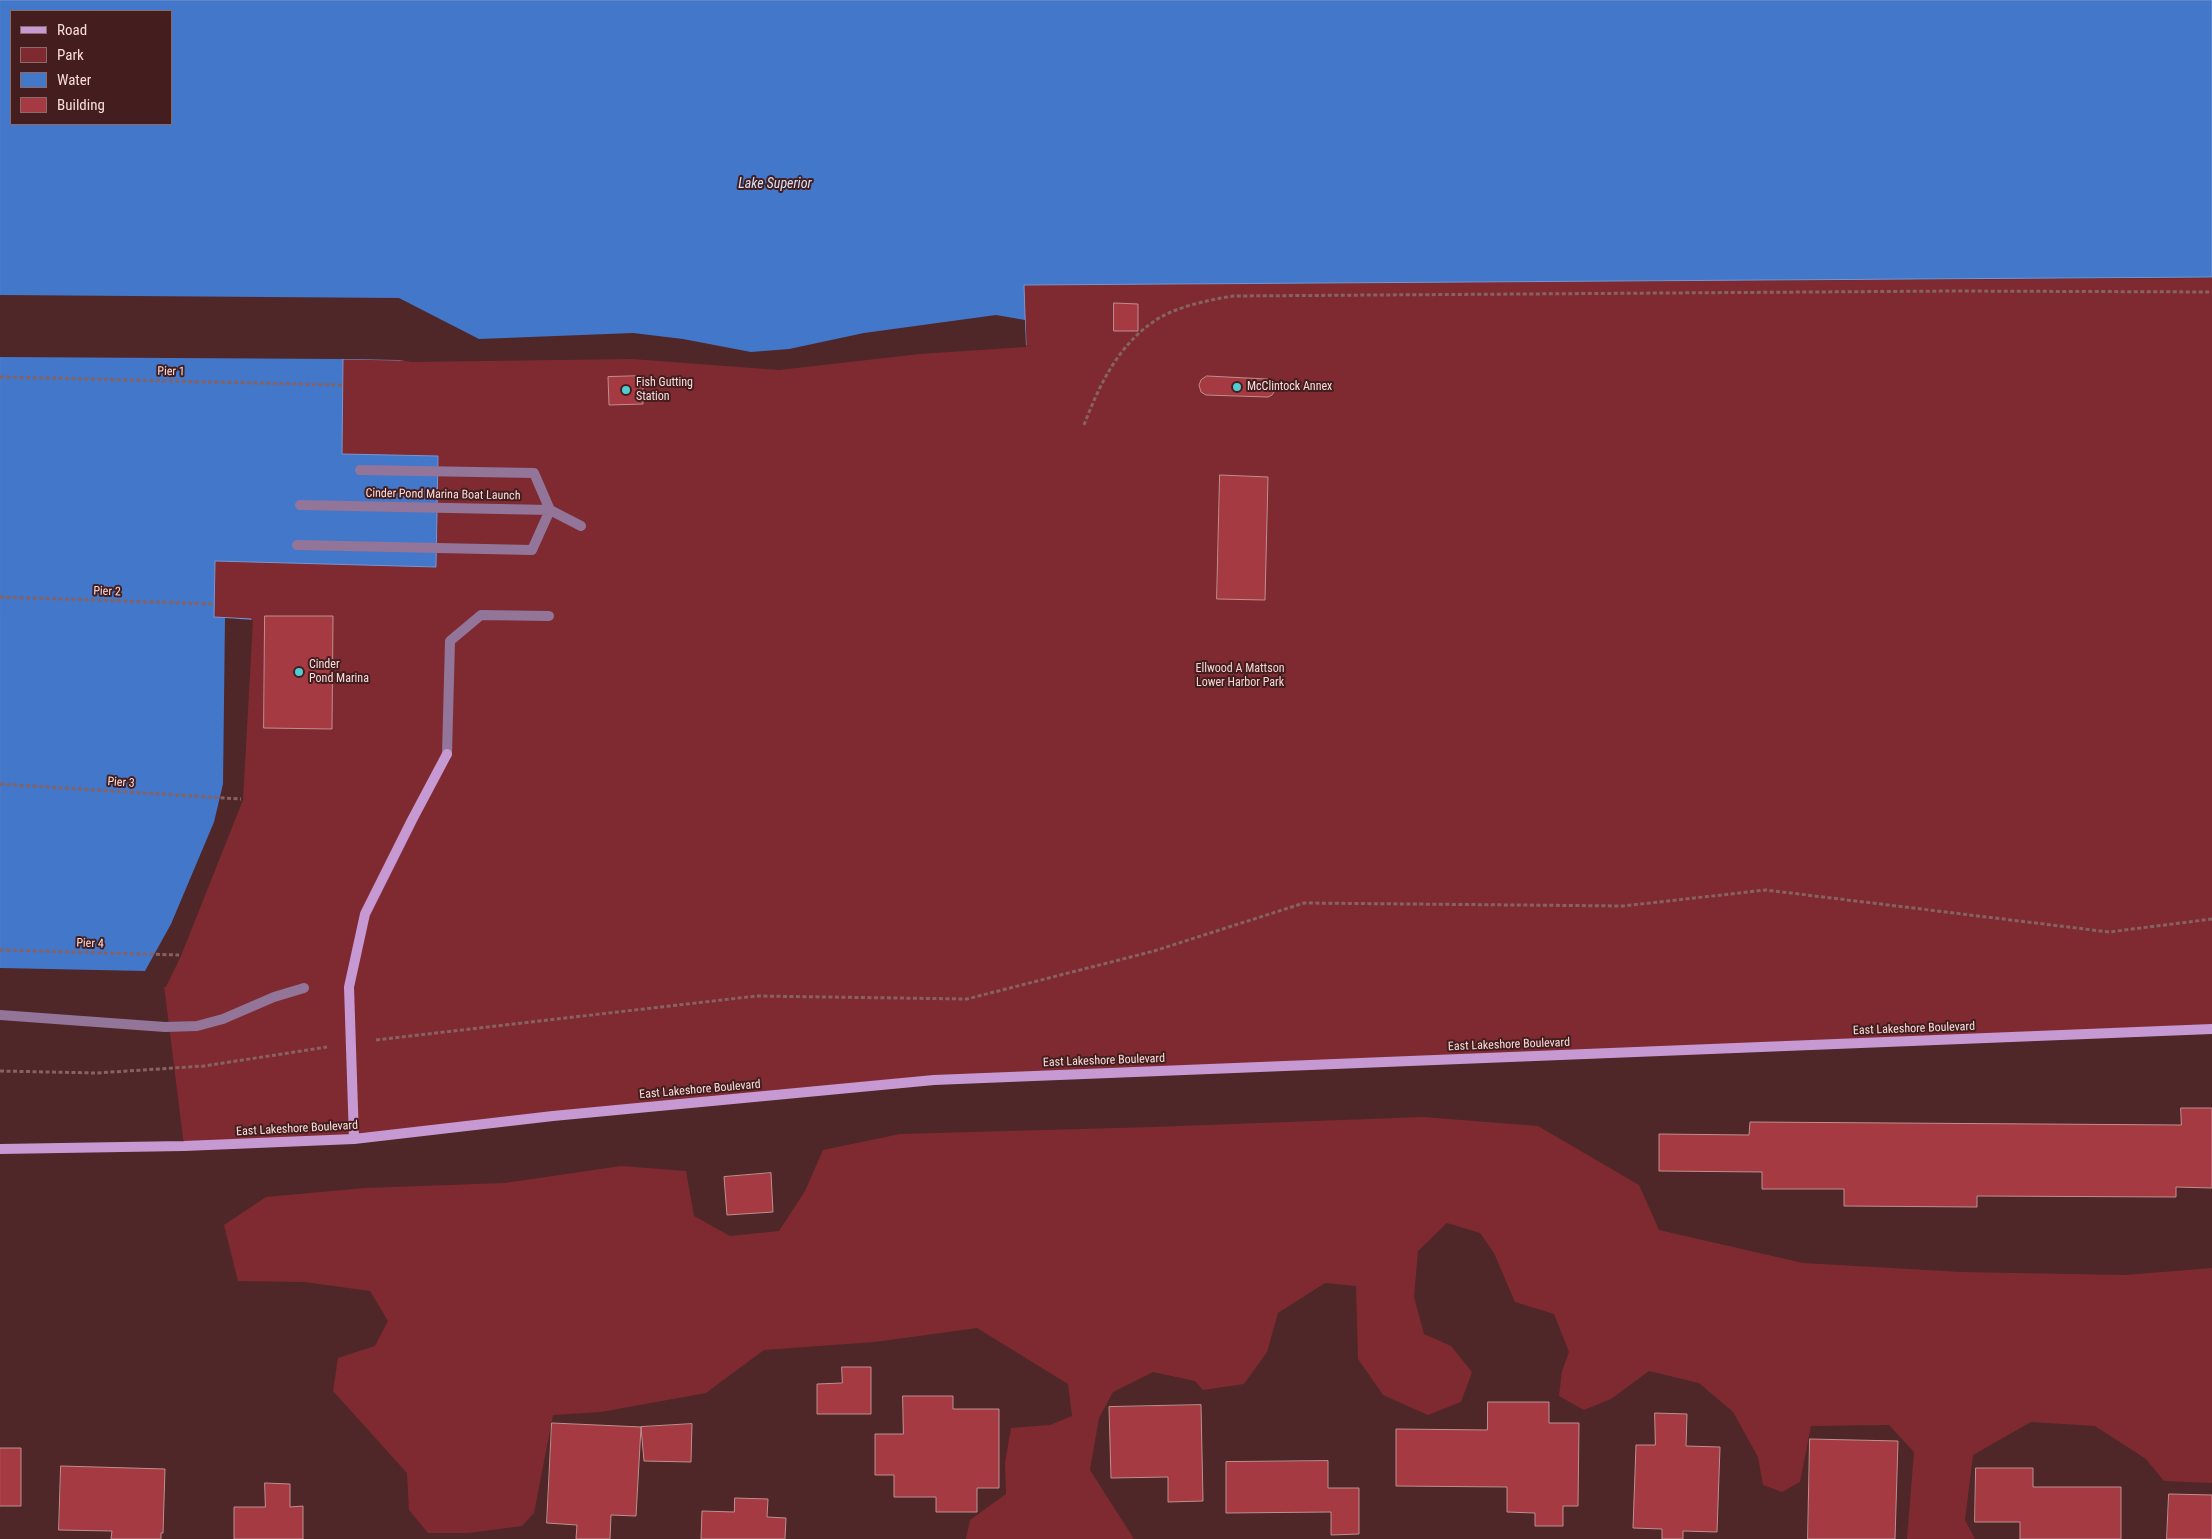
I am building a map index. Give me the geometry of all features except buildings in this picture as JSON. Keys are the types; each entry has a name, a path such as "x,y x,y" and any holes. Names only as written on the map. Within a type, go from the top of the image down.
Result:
{"street":[{"path":"354,1139 348,987 365,914 447,754"},
{"name":"East Lakeshore Boulevard","path":"0,1149 184,1146 354,1139 553,1116 934,1080 2212,1029"}],"lane":[{"path":"297,545 532,550 550,510 534,473 360,470"},
{"name":"Cinder Pond Marina Boat Launch","path":"300,504 550,510 581,526"},
{"path":"447,754 450,641 481,615 549,616"},
{"path":"0,1015 164,1027 197,1026 223,1019 274,997 304,988"}],"path":[{"path":"1084,425 1099,386 1122,351 1154,321 1198,302 1233,296 2212,292"},
{"name":"Pier 1","path":"0,377 342,385"},
{"name":"Pier 2","path":"0,597 214,604"},
{"name":"Pier 3","path":"0,784 240,800"},
{"path":"0,1072 97,1073 204,1066 350,1043 756,996 967,999 1154,951 1304,903 1623,906 1766,890 2108,932 2212,919"},
{"name":"Pier 4","path":"0,950 178,955"}],"green space":[{"name":"Ellwood A Mattson Lower Harbor Park","path":"2212,278 2212,1029 934,1080 354,1139 184,1146 164,985 251,620 213,617 215,561 436,567 438,456 342,455 343,359 399,360 920,352 1026,345 1023,285"},
{"path":"1423,1117 1538,1126 1639,1185 1659,1230 1803,1263 1962,1272 2125,1275 2212,1268 2212,1483 2164,1481 2146,1459 2095,1426 2031,1422 1973,1455 1965,1520 1975,1539 1907,1539 1914,1452 1889,1425 1811,1426 1800,1482 1782,1492 1763,1485 1758,1457 1733,1412 1699,1383 1649,1371 1611,1399 1584,1410 1559,1396 1562,1371 1569,1352 1554,1314 1515,1302 1494,1253 1480,1233 1447,1223 1418,1251 1414,1297 1424,1334 1451,1346 1472,1372 1461,1402 1428,1415 1383,1395 1358,1359 1356,1286 1325,1283 1278,1313 1267,1352 1244,1384 1203,1390 1195,1381 1153,1372 1113,1392 1099,1418 1090,1470 1134,1539 966,1539 970,1520 1006,1494 1005,1463 1011,1428 1050,1425 1072,1416 1068,1384 977,1328 875,1342 764,1350 706,1393 601,1412 553,1415 534,1513 522,1526 468,1533 428,1533 409,1510 407,1473 333,1391 338,1358 375,1346 388,1321 370,1291 304,1282 238,1281 224,1225 266,1197 365,1188 505,1183 621,1166 686,1171 694,1216 730,1236 779,1231 805,1191 823,1150 900,1134"}],"water":[{"name":"Lake Superior","path":"0,0 2212,0 2212,277 1024,285 1026,345 920,352 399,360 343,359 342,454 438,456 436,567 215,561 214,617 251,619 241,799 164,985 0,983"}],"pier":[{"path":"0,295 399,298 479,339 633,333 683,339 751,352 789,349 864,333 996,315 1025,320 1026,347 920,354 779,370 632,359 412,362 343,359 0,357"},
{"path":"225,618 253,620 243,800 181,956 166,987 0,985 0,968 145,971 171,924 214,822 223,784"}],"place":[{"name":"McClintock Annex","path":"1237,387"},
{"name":"Fish Gutting Station","path":"626,390"},
{"name":"Cinder Pond Marina","path":"299,672"}]}
